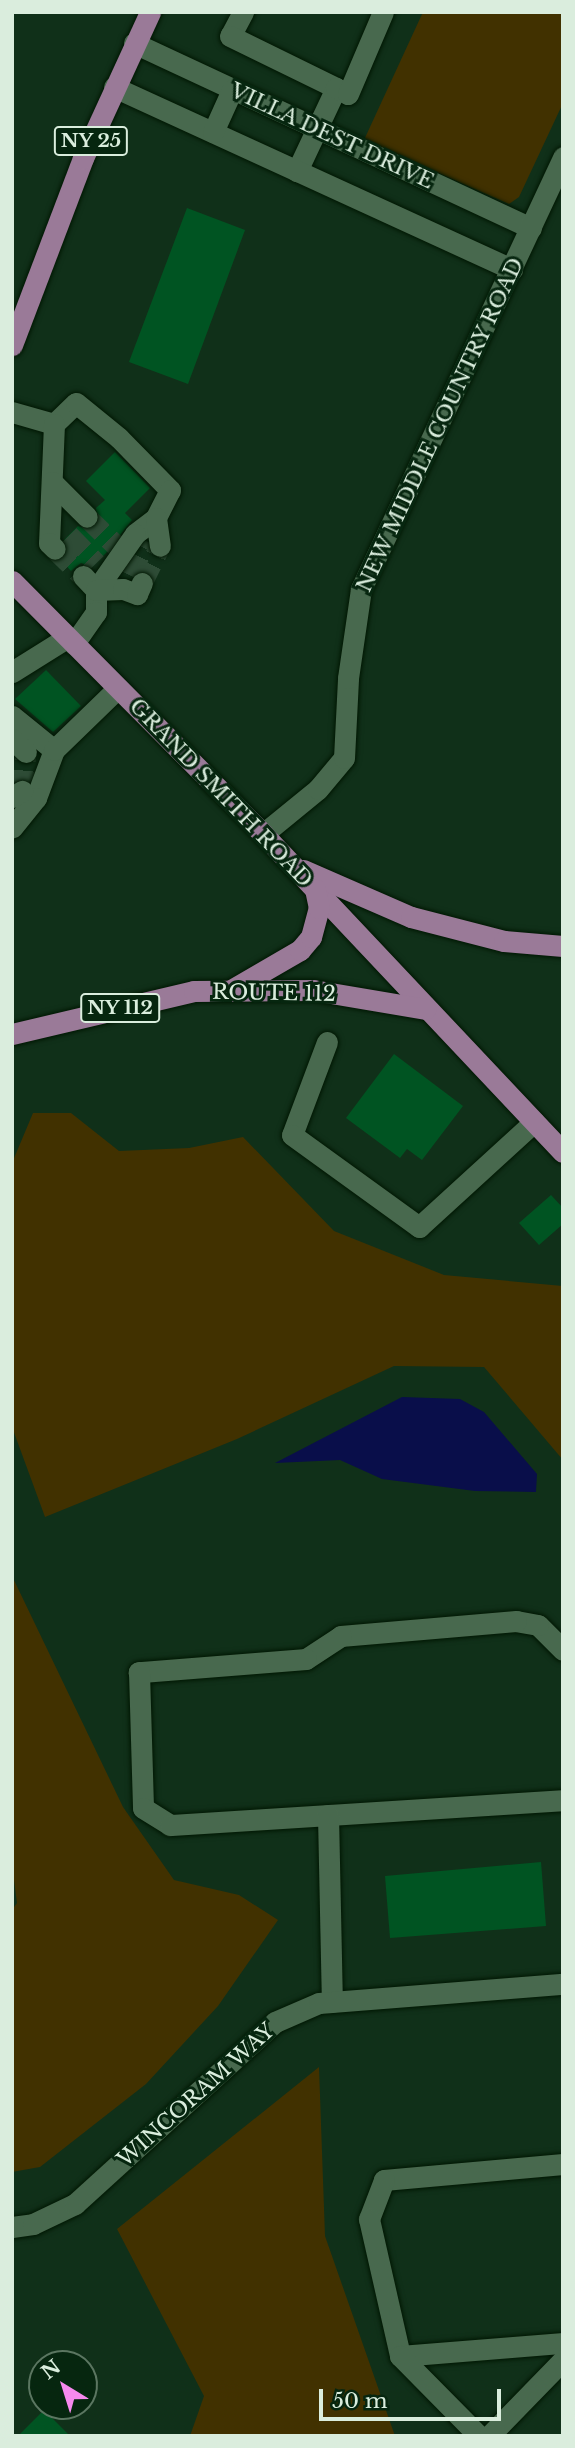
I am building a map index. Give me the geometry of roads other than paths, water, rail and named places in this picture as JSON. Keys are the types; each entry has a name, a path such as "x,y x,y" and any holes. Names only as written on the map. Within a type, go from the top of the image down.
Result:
{"main road":[{"name":"NY 25","path":"12,345 114,87 150,12"},
{"name":"GRAND SMITH ROAD","path":"12,581 263,834 425,1009"},
{"path":"294,867 411,917 504,941 563,946"},
{"path":"230,991 300,950 312,937 319,908 315,890"},
{"name":"ROUTE 112","path":"12,1034 194,991 313,989 425,1009"},
{"path":"425,1009 563,1152"}],"street":[{"path":"243,12 230,36 348,94 383,12"},
{"name":"VILLA DEST DRIVE","path":"134,43 531,228"},
{"path":"114,87 512,269"},
{"path":"297,171 336,88"},
{"path":"213,132 232,90"},
{"name":"NEW MIDDLE COUNTRY ROAD","path":"263,834 318,789 344,758 348,678 361,589 563,157"},
{"path":"62,542 49,543 54,424 76,403 118,438 170,491 156,518 153,543"},
{"path":"12,412 54,424"},
{"path":"52,482 87,517"},
{"path":"12,672 71,640 96,612 95,576 135,534 156,518"},
{"path":"95,576 131,583"},
{"path":"12,828 36,798 54,750 118,688"},
{"path":"12,716 54,750"},
{"path":"327,1042 292,1135 419,1227 534,1122"},
{"path":"563,1650 538,1625 516,1621 341,1636 306,1659 139,1672 143,1808 170,1825 563,1800"},
{"path":"328,1815 332,2002"},
{"name":"WINCORAM WAY","path":"12,2227 33,2224 75,2204 275,2022 332,2002 563,1984"},
{"path":"479,2436 400,2356 369,2219 384,2180 563,2164"},
{"path":"400,2356 563,2343"},
{"path":"489,2436 563,2360"}],"tunnel":[{"path":"87,517 123,552"},
{"path":"69,535 96,563"},
{"path":"130,575 146,541"},
{"path":"142,583 160,546"},
{"path":"55,549 83,576"},
{"path":"22,791 26,752"}]}
